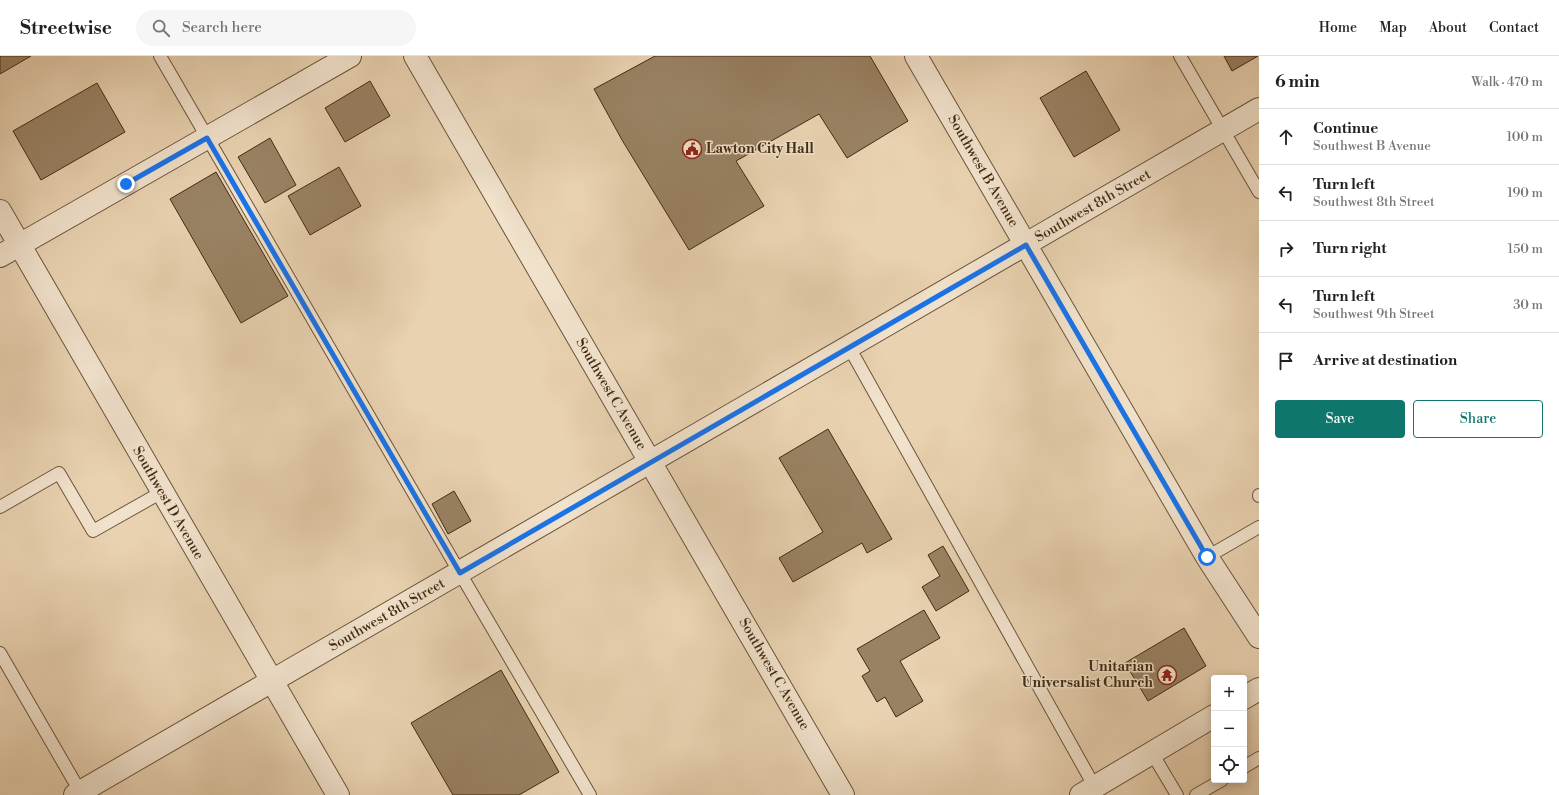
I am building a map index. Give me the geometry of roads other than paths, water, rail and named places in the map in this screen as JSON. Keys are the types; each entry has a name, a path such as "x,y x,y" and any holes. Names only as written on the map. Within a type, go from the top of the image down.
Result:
{"street":[{"path":"0,256 350,56"},
{"name":"Southwest C Avenue","path":"415,56 843,795"},
{"name":"Southwest B Avenue","path":"916,56 1207,557 1259,637"},
{"name":"Southwest 8th Street","path":"79,794 1224,131 1259,109"},
{"name":"Southwest D Avenue","path":"0,210 271,682 338,795"},
{"path":"1247,696 1259,690"},
{"path":"1092,792 1152,753 1211,718"}],"lane":[{"path":"160,56 590,795"},
{"path":"1180,56 1259,192"},
{"path":"849,347 1092,792"},
{"path":"0,507 59,473 93,531 162,492"},
{"path":"1207,557 1259,527"},
{"path":"0,653 79,794"},
{"path":"1152,753 1177,795"},
{"path":"1247,765 1259,758"},
{"path":"1196,795 1217,783"}],"place":[{"name":"Lawton City Hall","path":"692,149"},
{"name":"Unitarian Universalist Church","path":"1167,675"}]}
